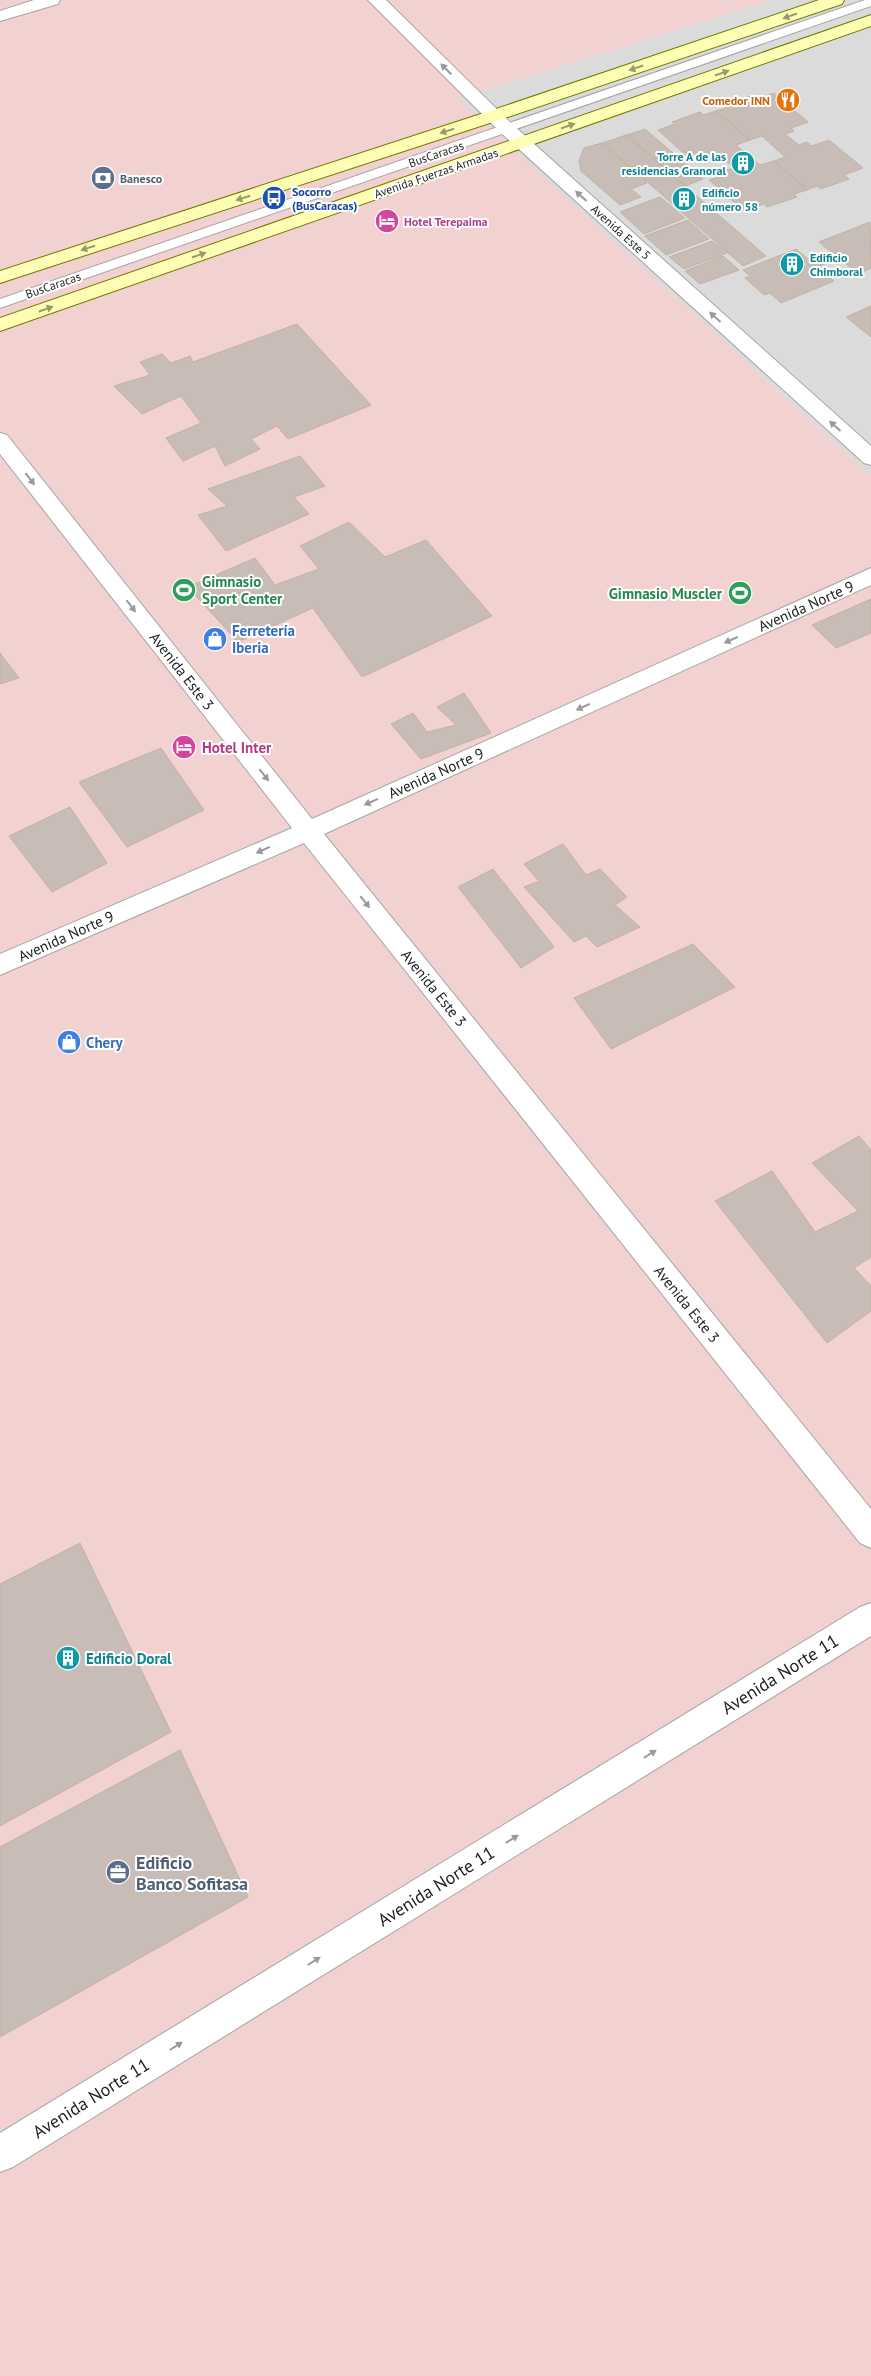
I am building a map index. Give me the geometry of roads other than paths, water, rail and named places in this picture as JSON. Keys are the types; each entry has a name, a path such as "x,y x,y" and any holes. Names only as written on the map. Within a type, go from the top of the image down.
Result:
{"main road":[{"path":"0,277 493,116 836,0"},
{"name":"Avenida Fuerzas Armadas","path":"0,325 871,20"}],"street":[{"path":"0,16 52,0"},
{"name":"Avenida Este 5","path":"376,0 522,143 871,458"},
{"name":"Avenida Este 3","path":"0,440 308,830 871,1533"},
{"name":"Avenida Norte 9","path":"0,965 308,830 871,576"},
{"name":"Avenida Norte 11","path":"0,2154 871,1618"}],"lane":[{"name":"BusCaracas","path":"0,304 871,2"}],"place":[{"name":"Comedor INN","path":"788,100"},
{"name":"Torre A de las residencias Granoral","path":"743,163"},
{"name":"Banesco","path":"103,178"},
{"name":"Socorro (BusCaracas)","path":"274,198"},
{"name":"Edificio número 58","path":"684,199"},
{"name":"Hotel Terepaima","path":"387,221"},
{"name":"Edificio Chimboral","path":"792,264"},
{"name":"Gimnasio Sport Center","path":"184,590"},
{"name":"Gimnasio Muscler","path":"740,593"},
{"name":"Ferretería Iberia","path":"215,639"},
{"name":"Hotel Inter","path":"184,747"},
{"name":"Chery","path":"69,1042"},
{"name":"Edificio Doral","path":"68,1658"},
{"name":"Edificio Banco Sofitasa","path":"118,1872"}]}
